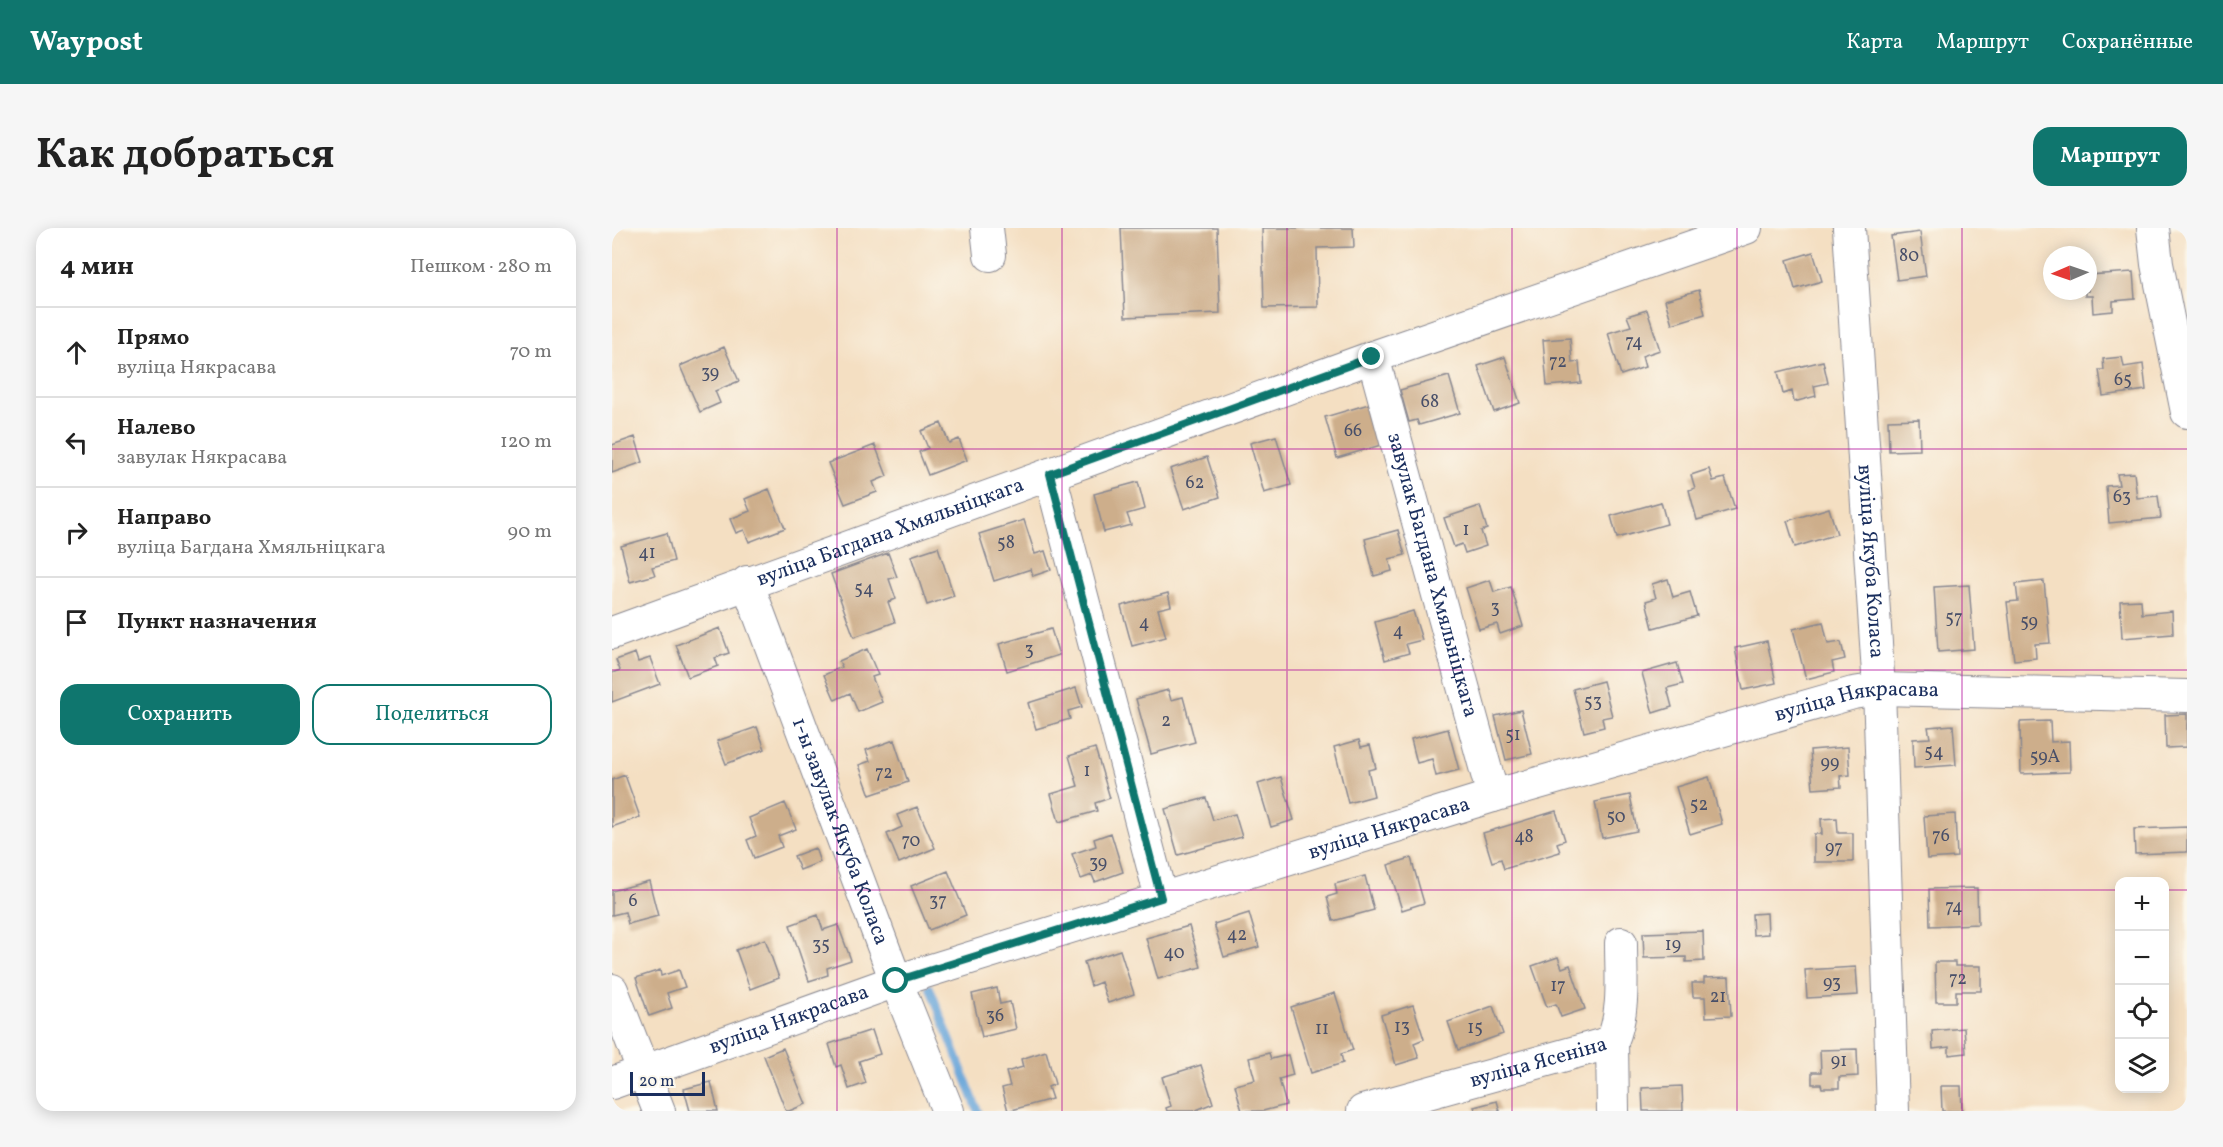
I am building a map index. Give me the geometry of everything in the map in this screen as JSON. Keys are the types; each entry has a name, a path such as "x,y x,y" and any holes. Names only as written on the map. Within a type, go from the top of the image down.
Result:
{"street":[{"name":"вуліца Багдана Хмяльніцкага","path":"612,633 747,582 1372,357 1746,228"},
{"name":"вуліца Якуба Коласа","path":"1849,228 1879,689 1893,1111"},
{"path":"2153,228 2157,264 2187,412"},
{"name":"завулак Багдана Хмяльніцкага","path":"1372,357 1493,796"},
{"path":"1050,474 1161,898"},
{"name":"1-ы завулак Якуба Коласа","path":"747,582 896,981 948,1111"},
{"name":"вуліца Някрасава","path":"612,1083 896,981 1493,796 1741,723 1853,693 1879,689 2187,696"},
{"path":"1612,1042 1619,1026 1621,1010 1621,943"},
{"path":"612,990 659,1111"},
{"name":"вуліца Ясеніна","path":"1363,1111 1612,1042 1613,1111"}],"building":[{"path":"1121,228 1217,228 1220,313 1125,317"},
{"path":"1262,228 1353,228 1354,247 1317,248 1318,307 1264,308"},
{"path":"1920,232 1926,276 1897,280 1891,236"},
{"path":"1813,252 1822,281 1795,289 1787,260"},
{"path":"2133,272 2135,299 2113,301 2113,311 2093,313 2092,300 2097,300 2097,274"},
{"path":"1699,290 1705,314 1672,324 1665,300"},
{"path":"1647,310 1660,350 1642,356 1645,367 1621,375 1608,333 1631,326 1627,316"},
{"path":"1570,338 1572,363 1579,362 1581,383 1547,386 1543,340"},
{"path":"724,347 739,381 715,391 720,403 700,412 680,366"},
{"path":"1505,357 1520,403 1494,412 1478,366"},
{"path":"2122,357 2124,367 2143,364 2146,390 2103,396 2099,370 2104,370 2103,359"},
{"path":"1823,361 1828,383 1814,386 1816,396 1794,402 1792,391 1783,394 1778,372"},
{"path":"1449,376 1460,413 1419,425 1417,420 1409,422 1400,390"},
{"path":"1369,404 1381,445 1337,458 1325,417"},
{"path":"1919,419 1920,450 1889,451 1888,420"},
{"path":"941,423 949,443 959,439 967,460 928,475 919,452 928,448 921,431"},
{"path":"1276,436 1291,485 1264,493 1250,443"},
{"path":"635,437 643,462 612,473 612,445"},
{"path":"875,445 887,476 873,482 877,492 845,504 828,463"},
{"path":"1207,457 1220,497 1184,509 1170,469"},
{"path":"1709,469 1713,481 1725,478 1735,509 1697,520 1689,490 1695,488 1691,475"},
{"path":"2134,473 2137,498 2158,496 2161,518 2109,523 2106,486 2119,485 2117,474"},
{"path":"1138,482 1145,509 1127,514 1131,525 1104,532 1094,494"},
{"path":"769,489 785,528 749,542 744,530 736,533 730,519 750,511 745,499"},
{"path":"1661,502 1667,524 1617,538 1611,516"},
{"path":"1480,506 1487,529 1481,531 1486,546 1465,553 1462,544 1454,547 1444,518"},
{"path":"1829,508 1837,534 1795,547 1787,521"},
{"path":"1024,520 1035,554 1045,551 1051,570 1033,576 1031,569 994,581 979,534"},
{"path":"1398,530 1405,555 1389,559 1392,571 1374,576 1365,539"},
{"path":"667,533 674,561 652,567 655,575 630,582 621,546"},
{"path":"938,547 954,596 927,605 911,556"},
{"path":"888,553 897,577 889,579 896,599 888,602 895,622 854,637 831,574"},
{"path":"1668,579 1673,597 1690,592 1697,616 1653,628 1646,601 1656,598 1652,584"},
{"path":"1490,580 1494,592 1511,587 1523,626 1500,634 1497,624 1479,629 1466,588"},
{"path":"2044,581 2050,643 2035,644 2036,658 2014,660 2007,602 2018,601 2016,584"},
{"path":"1969,585 1974,649 1938,652 1934,587"},
{"path":"1168,593 1171,606 1158,609 1166,637 1132,646 1121,606"},
{"path":"2141,600 2142,614 2172,611 2173,634 2122,638 2120,601"},
{"path":"1413,611 1422,640 1406,644 1409,653 1385,660 1375,622"},
{"path":"1823,622 1828,644 1841,642 1845,659 1832,662 1834,672 1806,679 1793,629"},
{"path":"720,628 729,653 715,658 718,666 688,677 676,645"},
{"path":"1051,629 1059,655 1007,671 999,644"},
{"path":"1767,641 1776,683 1743,690 1735,648"},
{"path":"867,649 878,675 872,677 882,702 858,712 850,693 835,700 824,675 842,667 839,661"},
{"path":"635,653 638,662 650,658 660,684 612,702 612,673 620,670 616,660"},
{"path":"1677,663 1683,684 1667,688 1672,707 1653,713 1642,673"},
{"path":"1603,681 1612,716 1602,718 1604,727 1584,732 1573,689"},
{"path":"1076,688 1082,707 1068,711 1070,719 1036,729 1028,703"},
{"path":"1168,690 1171,700 1183,697 1195,742 1151,754 1136,699"},
{"path":"1521,710 1532,754 1506,760 1495,716"},
{"path":"2187,714 2187,747 2166,748 2165,715"},
{"path":"2050,721 2051,742 2069,741 2070,772 2021,774 2020,722"},
{"path":"1953,725 1956,765 1914,768 1913,739 1930,738 1928,727"},
{"path":"757,727 765,749 726,764 717,741"},
{"path":"1448,729 1459,770 1436,776 1432,759 1417,763 1411,739"},
{"path":"894,740 908,782 870,795 859,765 870,761 866,750"},
{"path":"1359,740 1361,747 1370,745 1376,768 1368,770 1374,796 1348,803 1334,747"},
{"path":"1848,747 1850,775 1840,776 1841,787 1813,789 1810,750"},
{"path":"1095,748 1110,798 1095,803 1097,811 1059,822 1051,794 1078,786 1069,756"},
{"path":"625,775 640,817 612,827 612,780"},
{"path":"1281,777 1294,820 1271,827 1258,784"},
{"path":"1709,777 1722,824 1690,834 1676,787"},
{"path":"1630,795 1637,831 1602,838 1595,802"},
{"path":"1206,798 1213,820 1235,814 1242,837 1178,855 1165,809"},
{"path":"785,803 796,829 778,836 782,847 754,858 747,840 756,836 749,818"},
{"path":"917,807 935,848 899,863 887,834 902,827 897,815"},
{"path":"1556,811 1565,840 1557,843 1560,852 1504,869 1501,859 1492,862 1483,833"},
{"path":"1955,814 1957,857 1927,859 1924,816"},
{"path":"1837,818 1838,833 1853,833 1853,862 1814,862 1814,834 1822,834 1821,819"},
{"path":"2187,827 2187,852 2135,854 2134,829"},
{"path":"1111,833 1123,872 1095,882 1092,875 1081,879 1072,854 1096,846 1094,839"},
{"path":"815,848 820,862 800,870 794,856"},
{"path":"1411,858 1424,903 1402,910 1388,865"},
{"path":"948,871 966,915 929,930 911,886"},
{"path":"1365,876 1374,910 1333,921 1327,897 1337,894 1335,884"},
{"path":"649,881 658,916 628,924 625,912 612,915 612,891"},
{"path":"1977,888 1978,924 1930,926 1929,889"},
{"path":"1249,913 1259,947 1224,957 1214,924"},
{"path":"1767,913 1768,934 1753,935 1752,914"},
{"path":"818,915 823,930 838,925 851,960 827,968 828,975 809,981 790,925"},
{"path":"1189,926 1201,967 1158,979 1146,938"},
{"path":"1703,931 1704,961 1686,962 1686,957 1644,958 1643,933"},
{"path":"765,939 779,978 750,989 736,950"},
{"path":"1120,950 1134,994 1108,1003 1101,982 1091,986 1084,962"},
{"path":"1558,957 1562,968 1570,965 1585,1009 1561,1017 1556,1004 1547,1007 1532,966"},
{"path":"1935,962 1955,962 1955,966 1981,966 1981,991 1956,991 1956,1002 1936,1002"},
{"path":"1856,967 1858,995 1807,998 1805,970"},
{"path":"660,970 661,976 679,970 685,987 667,993 672,1008 649,1016 636,978"},
{"path":"1729,977 1731,1016 1706,1017 1705,997 1693,997 1692,983 1704,983 1704,978"},
{"path":"997,988 1000,1004 1010,1002 1016,1029 982,1037 972,994"},
{"path":"1335,993 1353,1050 1341,1054 1343,1063 1311,1073 1291,1007"},
{"path":"1413,1005 1424,1039 1414,1043 1419,1058 1396,1065 1381,1015"},
{"path":"1493,1006 1503,1034 1458,1050 1448,1022"},
{"path":"1964,1028 1966,1053 1949,1055 1949,1047 1933,1049 1932,1031"},
{"path":"872,1030 880,1054 859,1061 866,1083 849,1089 841,1065 836,1067 829,1044"},
{"path":"783,1048 806,1104 789,1111 786,1111 764,1056"},
{"path":"1857,1049 1858,1076 1839,1077 1839,1088 1822,1088 1821,1084 1812,1084 1812,1072 1821,1072 1820,1050"},
{"path":"1046,1051 1055,1084 1048,1087 1052,1099 1008,1111 1002,1088 1010,1086 1006,1072 1023,1067 1021,1059"},
{"path":"1269,1053 1271,1059 1288,1055 1293,1075 1279,1079 1286,1105 1263,1111 1242,1111 1235,1085 1255,1080 1249,1058"},
{"path":"1201,1065 1213,1103 1194,1111 1167,1111 1166,1108 1171,1106 1162,1077"},
{"path":"711,1082 718,1111 690,1111 684,1089"},
{"path":"1682,1086 1683,1111 1643,1111 1642,1088"},
{"path":"1941,1086 1961,1086 1962,1111 1942,1111"},
{"path":"1497,1101 1500,1111 1476,1111 1474,1107"}],"waterway":[{"path":"930,988 978,1111"}],"route":[{"path":"896,981 1161,898 1050,474 1372,357"}]}
